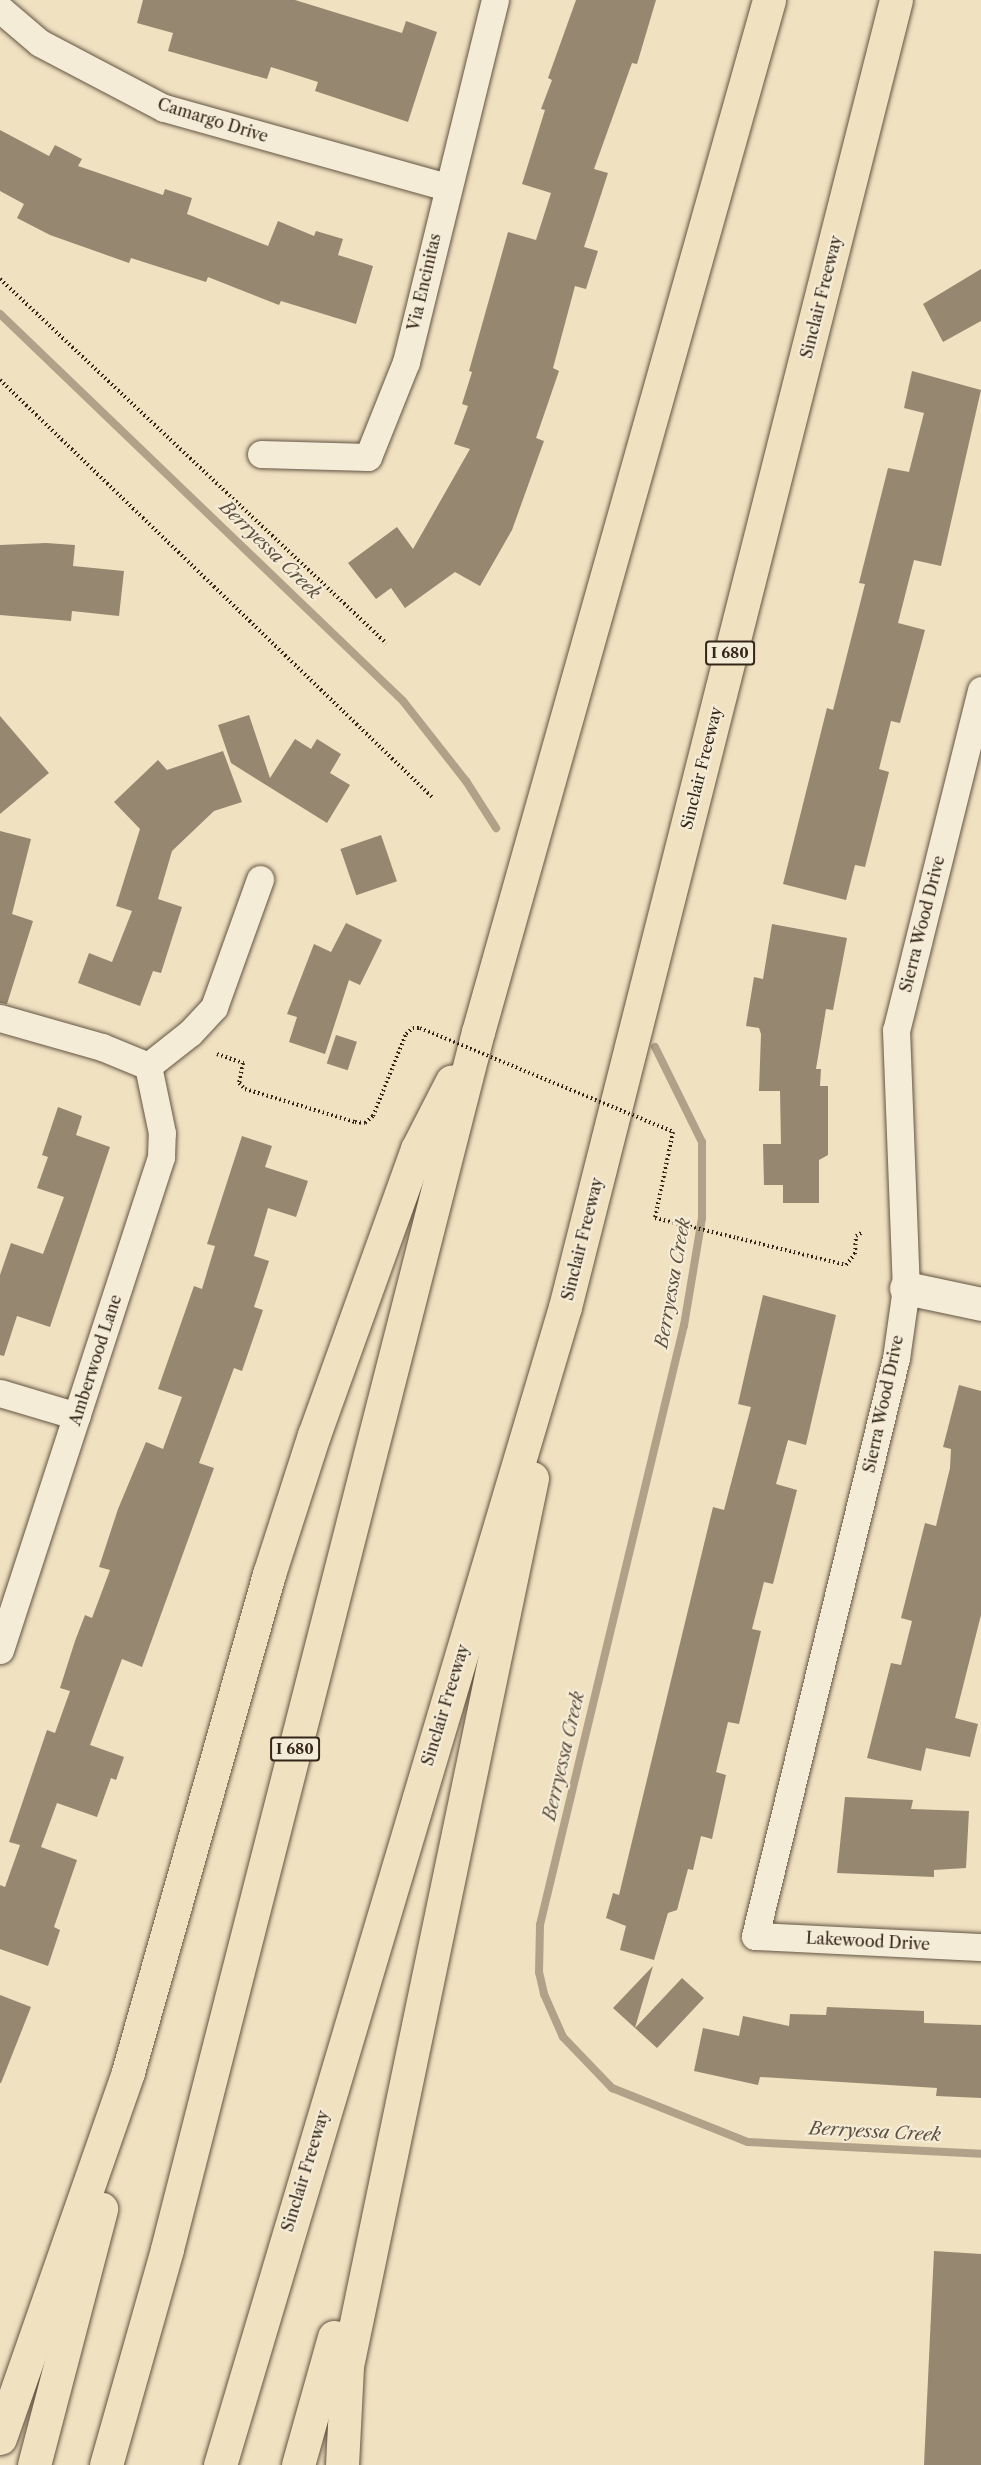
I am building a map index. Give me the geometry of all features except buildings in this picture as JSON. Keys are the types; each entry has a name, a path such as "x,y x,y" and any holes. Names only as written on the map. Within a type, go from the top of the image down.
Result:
{"highway":[{"name":"I 680","path":"106,2465 173,2226 478,1032 769,0"},
{"name":"Sinclair Freeway","path":"220,2465 565,1307 896,0"},
{"path":"0,2438 128,2072 270,1574 314,1435 417,1149 478,1032"},
{"path":"342,2465 342,2406 347,2366 518,1553 565,1307"},
{"path":"34,2465 108,2181 128,2072"},
{"path":"298,2465 401,2105"}],"street":[{"name":"Via Encinitas","path":"261,454 368,457 406,362 447,187 495,0"},
{"name":"Camargo Drive","path":"0,9 40,43 164,108 447,187"},
{"name":"Sierra Wood Drive","path":"755,1936 896,1358 906,1288 896,1030 981,690"},
{"path":"0,1018 102,1047 148,1066 190,1032 214,1007 260,879"},
{"name":"Amberwood Lane","path":"0,1650 161,1157 162,1133 148,1066"},
{"path":"906,1288 981,1304"},
{"path":"0,1393 77,1416"},
{"name":"Lakewood Drive","path":"755,1936 981,1947"}],"path":[{"path":"0,279 386,643"},
{"path":"0,380 433,798"},
{"path":"217,1054 243,1063 238,1083 245,1089 365,1123 373,1116 406,1034 413,1028 420,1028 673,1132 655,1218 846,1265 855,1254 856,1236 863,1233"}],"waterway":[{"name":"Berryessa Creek","path":"0,314 403,701 466,781 496,828"},
{"name":"Berryessa Creek","path":"655,1047 702,1142 702,1218 684,1325 540,1925 539,1972 544,1994 563,2037 612,2088 748,2142 981,2154"}]}
